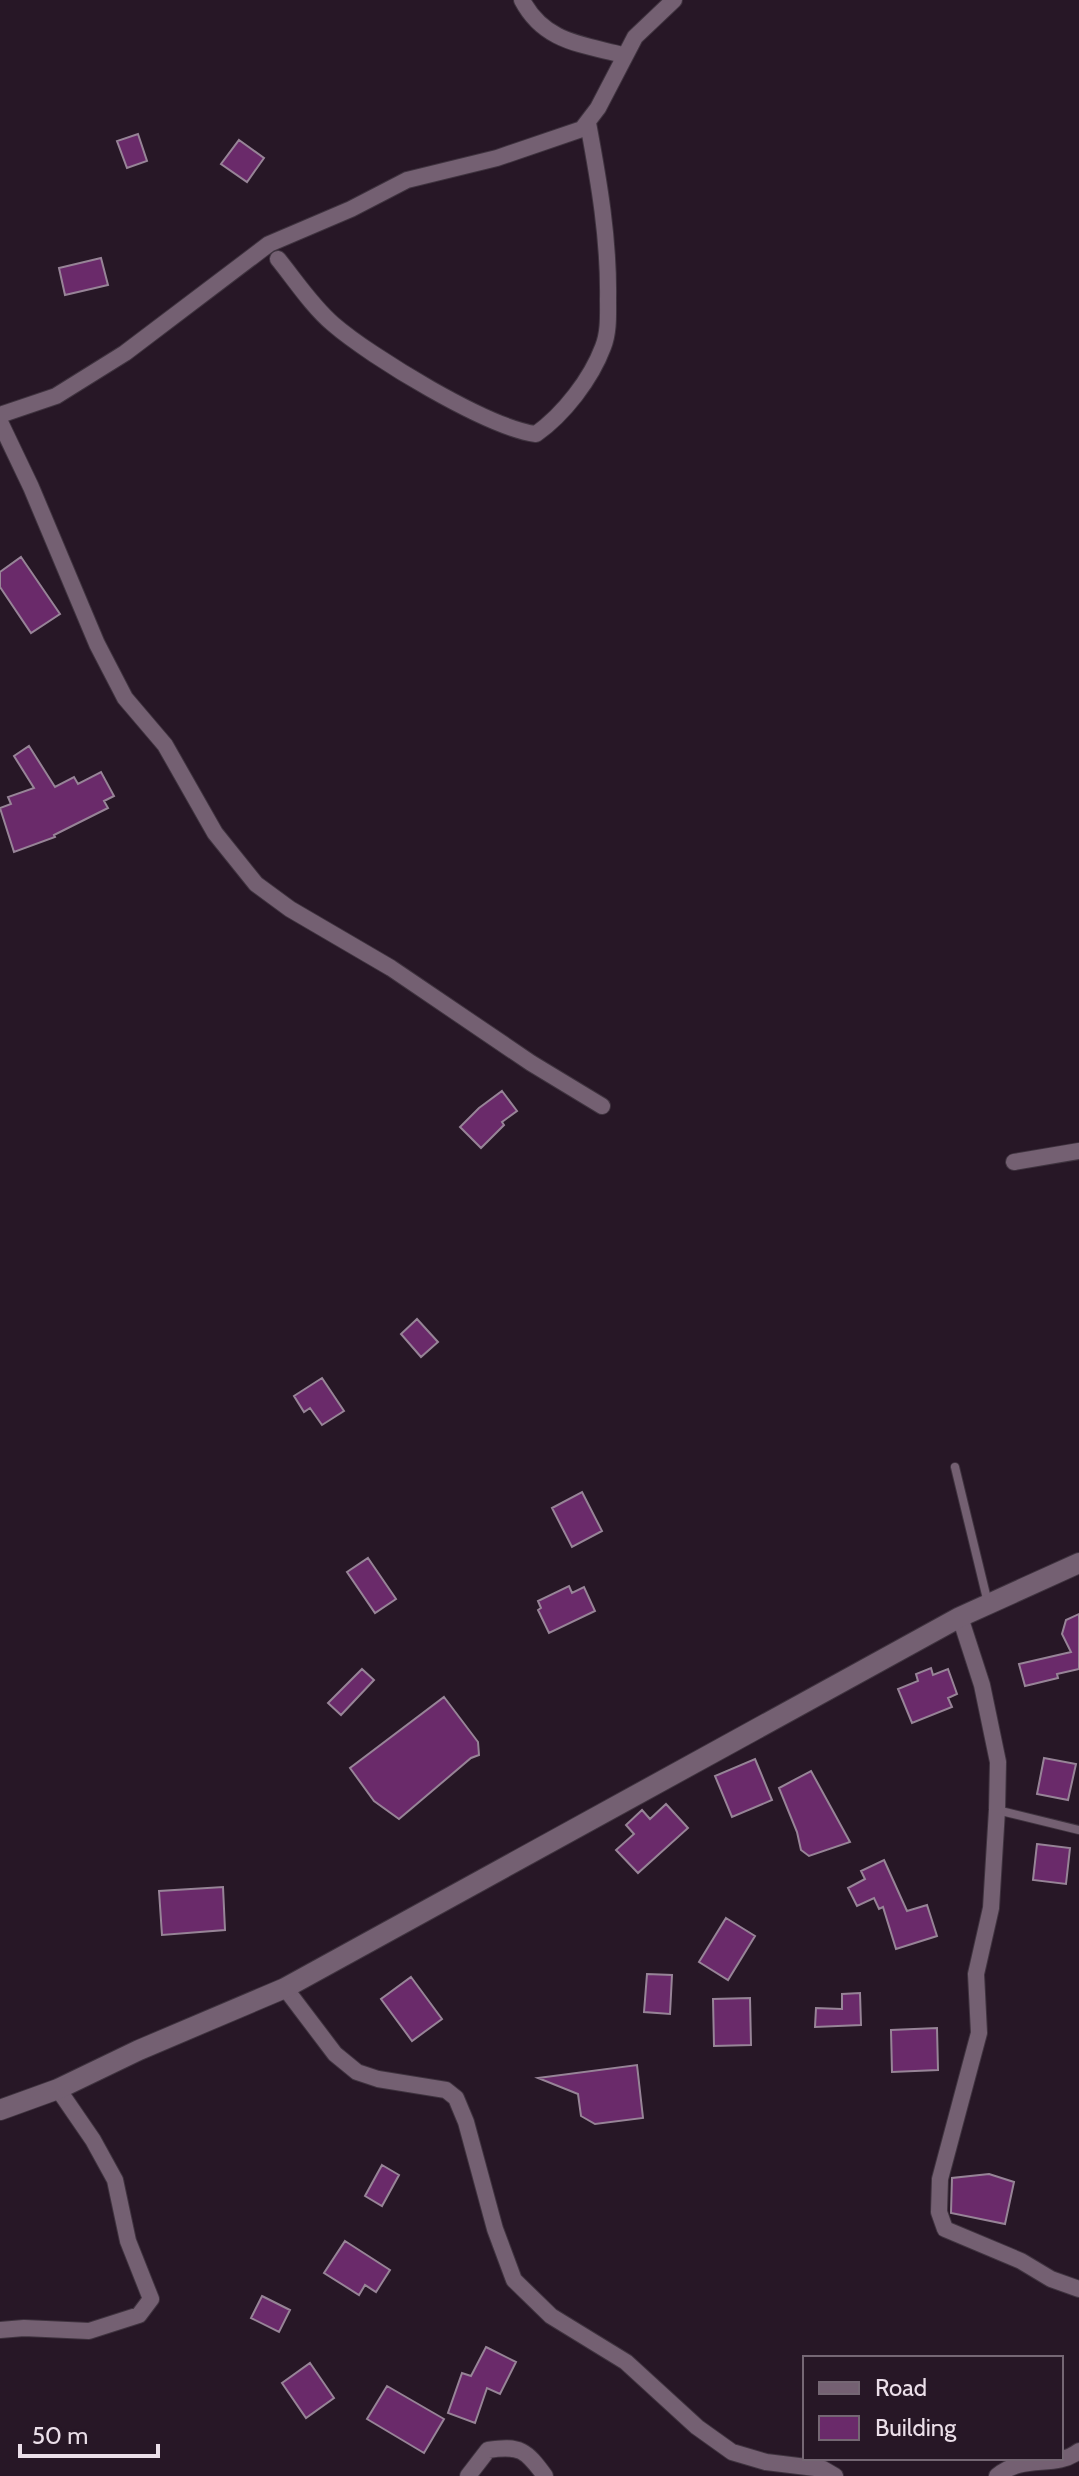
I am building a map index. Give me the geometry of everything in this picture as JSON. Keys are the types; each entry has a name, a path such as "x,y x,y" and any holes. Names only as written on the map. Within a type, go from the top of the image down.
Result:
{"street":[{"path":"522,0 531,17 562,39 623,55"},
{"path":"0,415 56,396 125,353 269,244 351,209 407,180 497,158 582,129 635,37 674,0"},
{"path":"278,259 331,322 368,352 489,418 519,432 536,434 549,424 590,373 604,346 608,327 609,252 588,123"},
{"path":"0,422 37,500 97,644 125,698 165,745 215,833 256,884 290,909 391,968 531,1063 602,1106"},
{"path":"1014,1162 1079,1151"},
{"path":"0,2110 58,2089 139,2050 285,1988 960,1617 1079,1563"},
{"path":"960,1617 982,1685 998,1762 997,1810 991,1908 976,1974 979,2033 940,2179 939,2212 945,2229 1079,2289"},
{"path":"285,1988 335,2054 357,2072 378,2079 446,2090 456,2098 466,2122 495,2229 514,2280 551,2316 626,2362 697,2427 732,2452 766,2462 823,2469 835,2476"},
{"path":"0,2330 89,2331 139,2315 151,2299 128,2241 115,2180 93,2140 58,2089"},
{"path":"468,2476 488,2450 513,2446 531,2457 545,2476"},
{"path":"997,2476 1022,2462 1042,2460"}],"lane":[{"path":"955,1467 988,1604"},
{"path":"997,1810 1079,1830"}],"building":[{"path":"138,134 147,161 127,168 117,141"},
{"path":"239,140 264,158 247,182 221,164"},
{"path":"101,258 108,285 65,295 59,268"},
{"path":"21,557 60,614 31,633 0,587 0,572"},
{"path":"29,746 55,787 74,777 78,784 101,772 114,796 104,801 108,808 55,837 14,852 0,808 11,804 8,797 34,788 14,756"},
{"path":"502,1091 517,1111 502,1122 504,1125 481,1148 460,1127"},
{"path":"417,1319 438,1342 421,1357 401,1334"},
{"path":"322,1378 344,1411 322,1425 310,1408 304,1412 294,1396"},
{"path":"582,1492 602,1531 572,1547 552,1508"},
{"path":"368,1558 396,1599 375,1613 347,1572"},
{"path":"569,1586 572,1593 584,1587 595,1611 549,1633 538,1610 541,1608 538,1601"},
{"path":"1079,1614 1079,1669 1025,1686 1019,1664 1071,1652 1062,1634 1066,1620"},
{"path":"931,1668 933,1675 948,1669 957,1694 948,1698 952,1707 912,1723 898,1689 918,1681 916,1674"},
{"path":"362,1669 374,1680 341,1715 328,1703"},
{"path":"444,1697 478,1742 479,1755 471,1758 399,1819 374,1801 350,1768"},
{"path":"1044,1758 1076,1764 1068,1800 1037,1794"},
{"path":"755,1759 772,1800 732,1817 715,1776"},
{"path":"811,1771 850,1842 809,1856 801,1850 779,1788"},
{"path":"666,1804 688,1828 638,1873 616,1850 634,1834 626,1825 642,1810 650,1819"},
{"path":"1037,1844 1070,1848 1066,1884 1033,1880"},
{"path":"884,1860 907,1911 927,1905 937,1936 896,1949 883,1907 879,1909 874,1898 857,1906 848,1888 865,1879 861,1871"},
{"path":"223,1887 225,1930 162,1935 159,1891"},
{"path":"726,1918 755,1936 728,1980 699,1962"},
{"path":"647,1974 672,1975 670,2014 644,2012"},
{"path":"411,1977 442,2019 412,2041 381,1999"},
{"path":"860,1993 861,2025 815,2027 816,2008 842,2009 842,1994"},
{"path":"750,1998 751,2045 714,2046 713,1999"},
{"path":"937,2028 938,2070 892,2072 891,2030"},
{"path":"637,2065 643,2118 595,2124 581,2116 578,2094 538,2078"},
{"path":"382,2165 399,2175 382,2206 365,2196"},
{"path":"989,2174 1014,2182 1005,2224 951,2213 952,2178"},
{"path":"345,2241 390,2270 376,2292 365,2285 359,2295 324,2273"},
{"path":"262,2296 290,2310 279,2332 251,2318"},
{"path":"486,2347 516,2362 500,2394 487,2388 475,2423 448,2413 462,2373 471,2376"},
{"path":"310,2363 334,2398 306,2418 282,2383"},
{"path":"387,2386 444,2419 424,2453 367,2419"}]}
